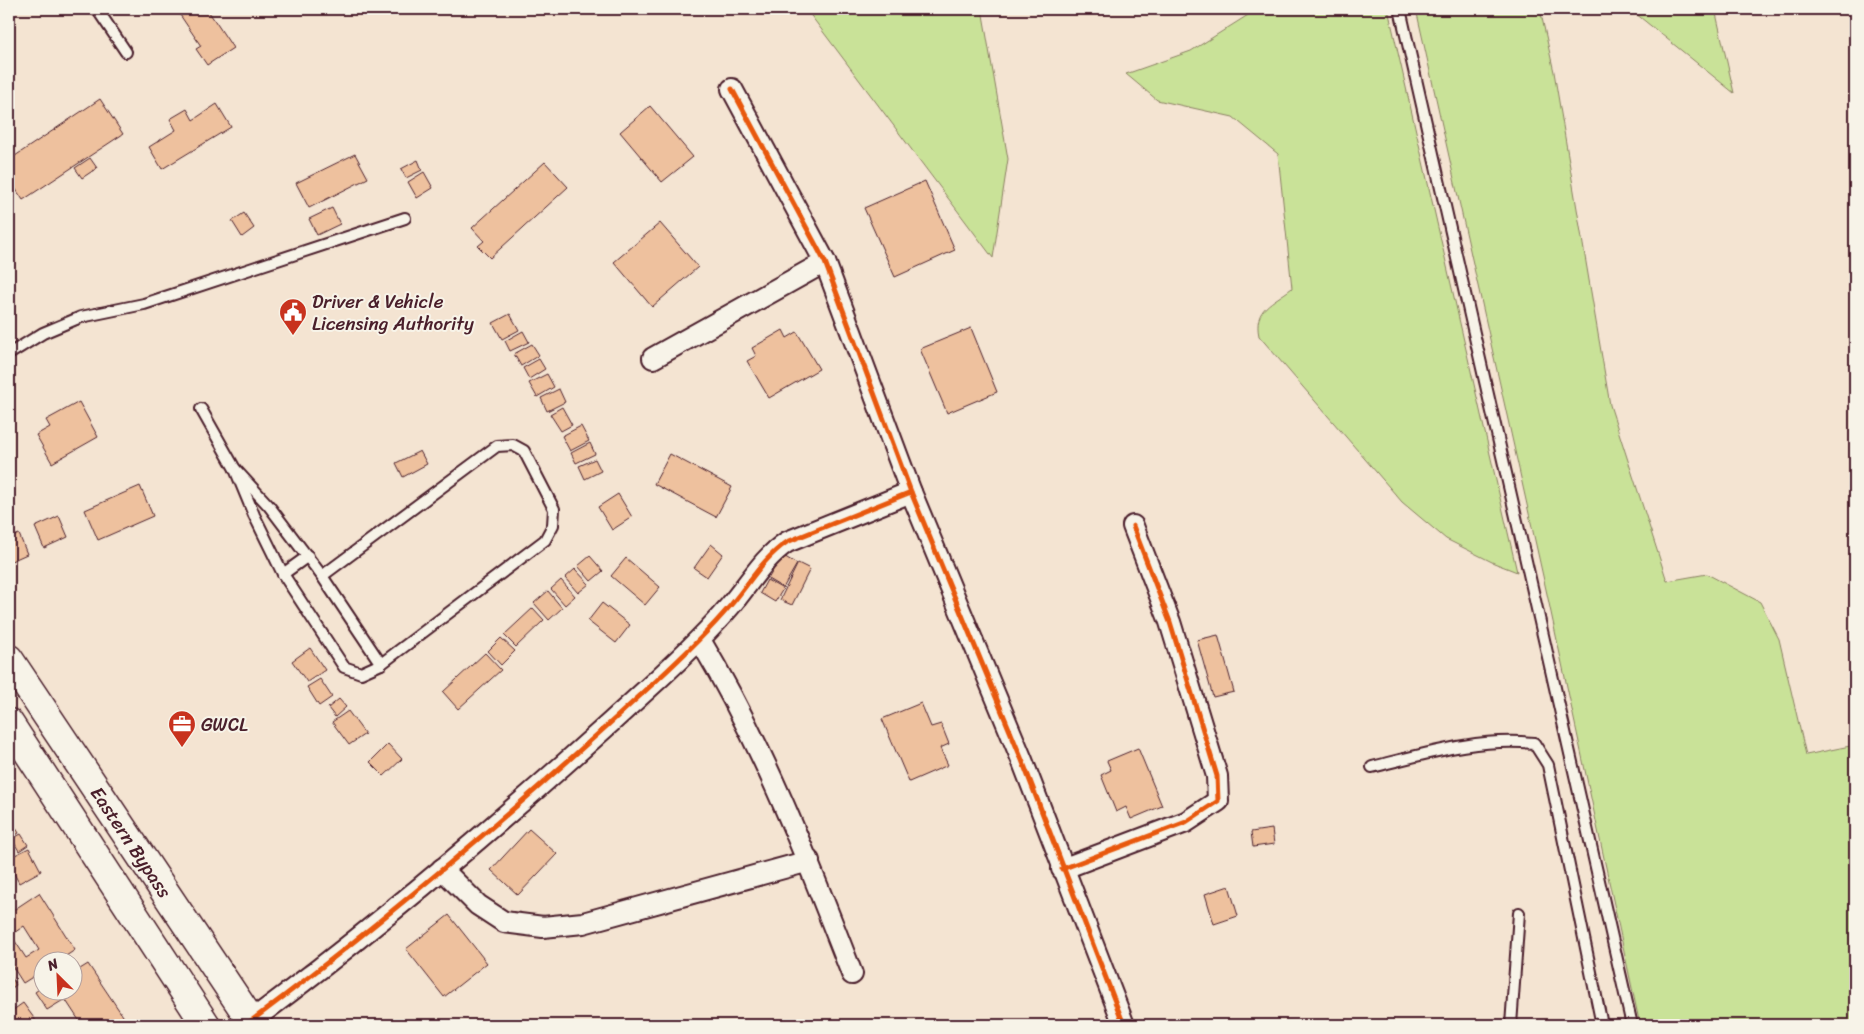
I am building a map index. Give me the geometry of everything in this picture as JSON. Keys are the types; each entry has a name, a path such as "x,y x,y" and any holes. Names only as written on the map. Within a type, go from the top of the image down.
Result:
{"highway":[{"name":"Eastern Bypass","path":"9,659 252,1023"},
{"name":"Eastern Bypass","path":"9,723 206,1025"}],"street":[{"path":"732,89 825,262 911,492 1022,760 1124,1025"},
{"path":"653,358 825,262"},
{"path":"252,1023 338,956 521,803 700,640 731,605 772,552 787,542 911,492"},
{"path":"1062,868 1186,822 1218,802 1217,776 1175,640 1133,526"},
{"path":"700,640 734,696 809,861 852,974"},
{"path":"442,869 478,906 504,922 542,927 583,923 809,861"}],"lane":[{"path":"97,9 126,52"},
{"path":"1400,9 1632,1025"},
{"path":"9,354 43,333 81,317 144,304 405,218"},
{"path":"201,408 235,469 254,515 283,574 344,667 361,674 381,664 545,540 553,525 554,509 524,451 513,445 497,446 322,576"},
{"path":"235,469 269,506 308,556 381,664"},
{"path":"283,574 308,556"},
{"path":"1372,767 1470,743 1511,740 1534,743 1548,766 1602,1025"},
{"path":"1511,1025 1519,912"}],"green space":[{"path":"806,9 982,9 1008,159 993,258"},
{"path":"1243,9 1388,9 1517,572 1494,563 1446,539 1402,502 1259,336 1259,319 1262,312 1272,302 1292,288 1278,154 1233,117 1157,100 1126,74 1191,51 1248,15"},
{"path":"1416,9 1540,9 1554,72 1610,405 1667,581 1707,574 1760,602 1779,639 1806,755 1855,745 1855,1025 1640,1025 1547,594"},
{"path":"1630,9 1715,9 1734,93"}],"building":[{"path":"176,9 207,9 233,48 207,65 196,49 201,46"},
{"path":"100,99 123,134 23,200 9,179 9,160"},
{"path":"217,104 231,127 162,169 149,147 176,130 170,119 187,109 193,120"},
{"path":"650,106 693,157 662,182 620,132"},
{"path":"355,154 368,178 309,208 296,183"},
{"path":"90,158 97,168 82,178 75,168"},
{"path":"418,160 422,170 406,178 401,169"},
{"path":"545,162 568,187 490,258 478,246 484,241 472,228"},
{"path":"424,172 433,188 417,198 408,182"},
{"path":"925,181 955,250 895,277 864,208"},
{"path":"332,208 340,224 317,235 309,219"},
{"path":"244,213 254,228 242,237 232,221"},
{"path":"660,223 698,267 652,307 614,262"},
{"path":"510,314 519,330 502,339 493,323"},
{"path":"971,328 997,392 947,413 920,349"},
{"path":"783,330 787,338 797,332 819,369 769,398 747,361 756,356 752,348"},
{"path":"523,331 529,342 510,351 505,341"},
{"path":"532,344 539,355 521,366 514,354"},
{"path":"539,359 545,369 529,379 523,368"},
{"path":"547,374 554,387 537,397 529,383"},
{"path":"559,389 565,402 547,411 541,398"},
{"path":"79,402 98,437 52,463 36,435 50,427 46,420"},
{"path":"562,407 572,425 561,431 550,414"},
{"path":"581,426 589,441 570,451 562,436"},
{"path":"590,443 595,454 576,463 571,453"},
{"path":"420,451 427,464 403,477 396,463"},
{"path":"670,454 732,487 716,517 654,484"},
{"path":"595,459 601,471 585,479 579,466"},
{"path":"140,486 153,516 98,540 85,510"},
{"path":"618,494 632,517 612,530 598,507"},
{"path":"59,516 68,537 44,548 35,527"},
{"path":"19,534 27,554 9,562 9,538"},
{"path":"711,544 723,554 707,577 694,568"},
{"path":"782,555 797,564 783,588 768,579"},
{"path":"590,556 603,571 591,581 578,566"},
{"path":"626,558 660,587 645,605 611,576"},
{"path":"798,563 810,569 792,605 780,600"},
{"path":"575,569 589,584 578,593 565,578"},
{"path":"561,580 575,596 565,605 551,589"},
{"path":"767,580 783,589 775,602 760,593"},
{"path":"548,591 562,608 549,620 534,603"},
{"path":"602,603 630,625 616,643 588,621"},
{"path":"533,608 544,620 516,647 504,635"},
{"path":"1218,635 1234,692 1213,697 1197,640"},
{"path":"501,638 515,651 501,665 488,651"},
{"path":"310,648 325,670 307,682 292,661"},
{"path":"485,653 501,670 458,709 443,692"},
{"path":"320,679 332,697 319,706 307,687"},
{"path":"339,699 346,707 335,717 328,708"},
{"path":"921,703 931,727 941,724 949,744 940,748 948,765 909,782 882,719"},
{"path":"348,711 365,734 349,745 332,722"},
{"path":"388,744 402,759 384,776 370,762"},
{"path":"1138,748 1162,806 1131,819 1126,807 1116,812 1101,775 1111,770 1107,761"},
{"path":"9,817 19,833 9,839"},
{"path":"529,829 557,854 518,895 491,870"},
{"path":"1272,829 1274,844 1253,847 1251,832"},
{"path":"21,834 28,845 19,851 12,839"},
{"path":"29,848 41,871 19,883 9,864 9,858"},
{"path":"1229,886 1238,916 1214,924 1205,894"},
{"path":"39,893 75,950 72,952 36,952 39,950 24,926 11,935 26,958 32,954 32,977 23,983 9,961 9,913"},
{"path":"449,915 487,963 444,997 406,949"},
{"path":"88,964 129,1025 82,1025 67,1002 82,1002 82,968"},
{"path":"9,973 16,985 9,990"},
{"path":"42,1002 60,1002 47,1010"},
{"path":"23,1003 39,1025 12,1025 9,1021 9,1013"}],"cycle path":[{"path":"732,89 825,262 911,492 1022,760 1124,1025"},
{"path":"251,1021 407,899 558,770 694,645 737,598 763,563 778,548 787,542 911,492"},
{"path":"1062,869 1186,822 1218,801 1217,776 1170,622 1133,526"}],"place":[{"name":"Driver & Vehicle Licensing Authority","path":"293,336"},
{"name":"GWCL","path":"182,748"}]}
